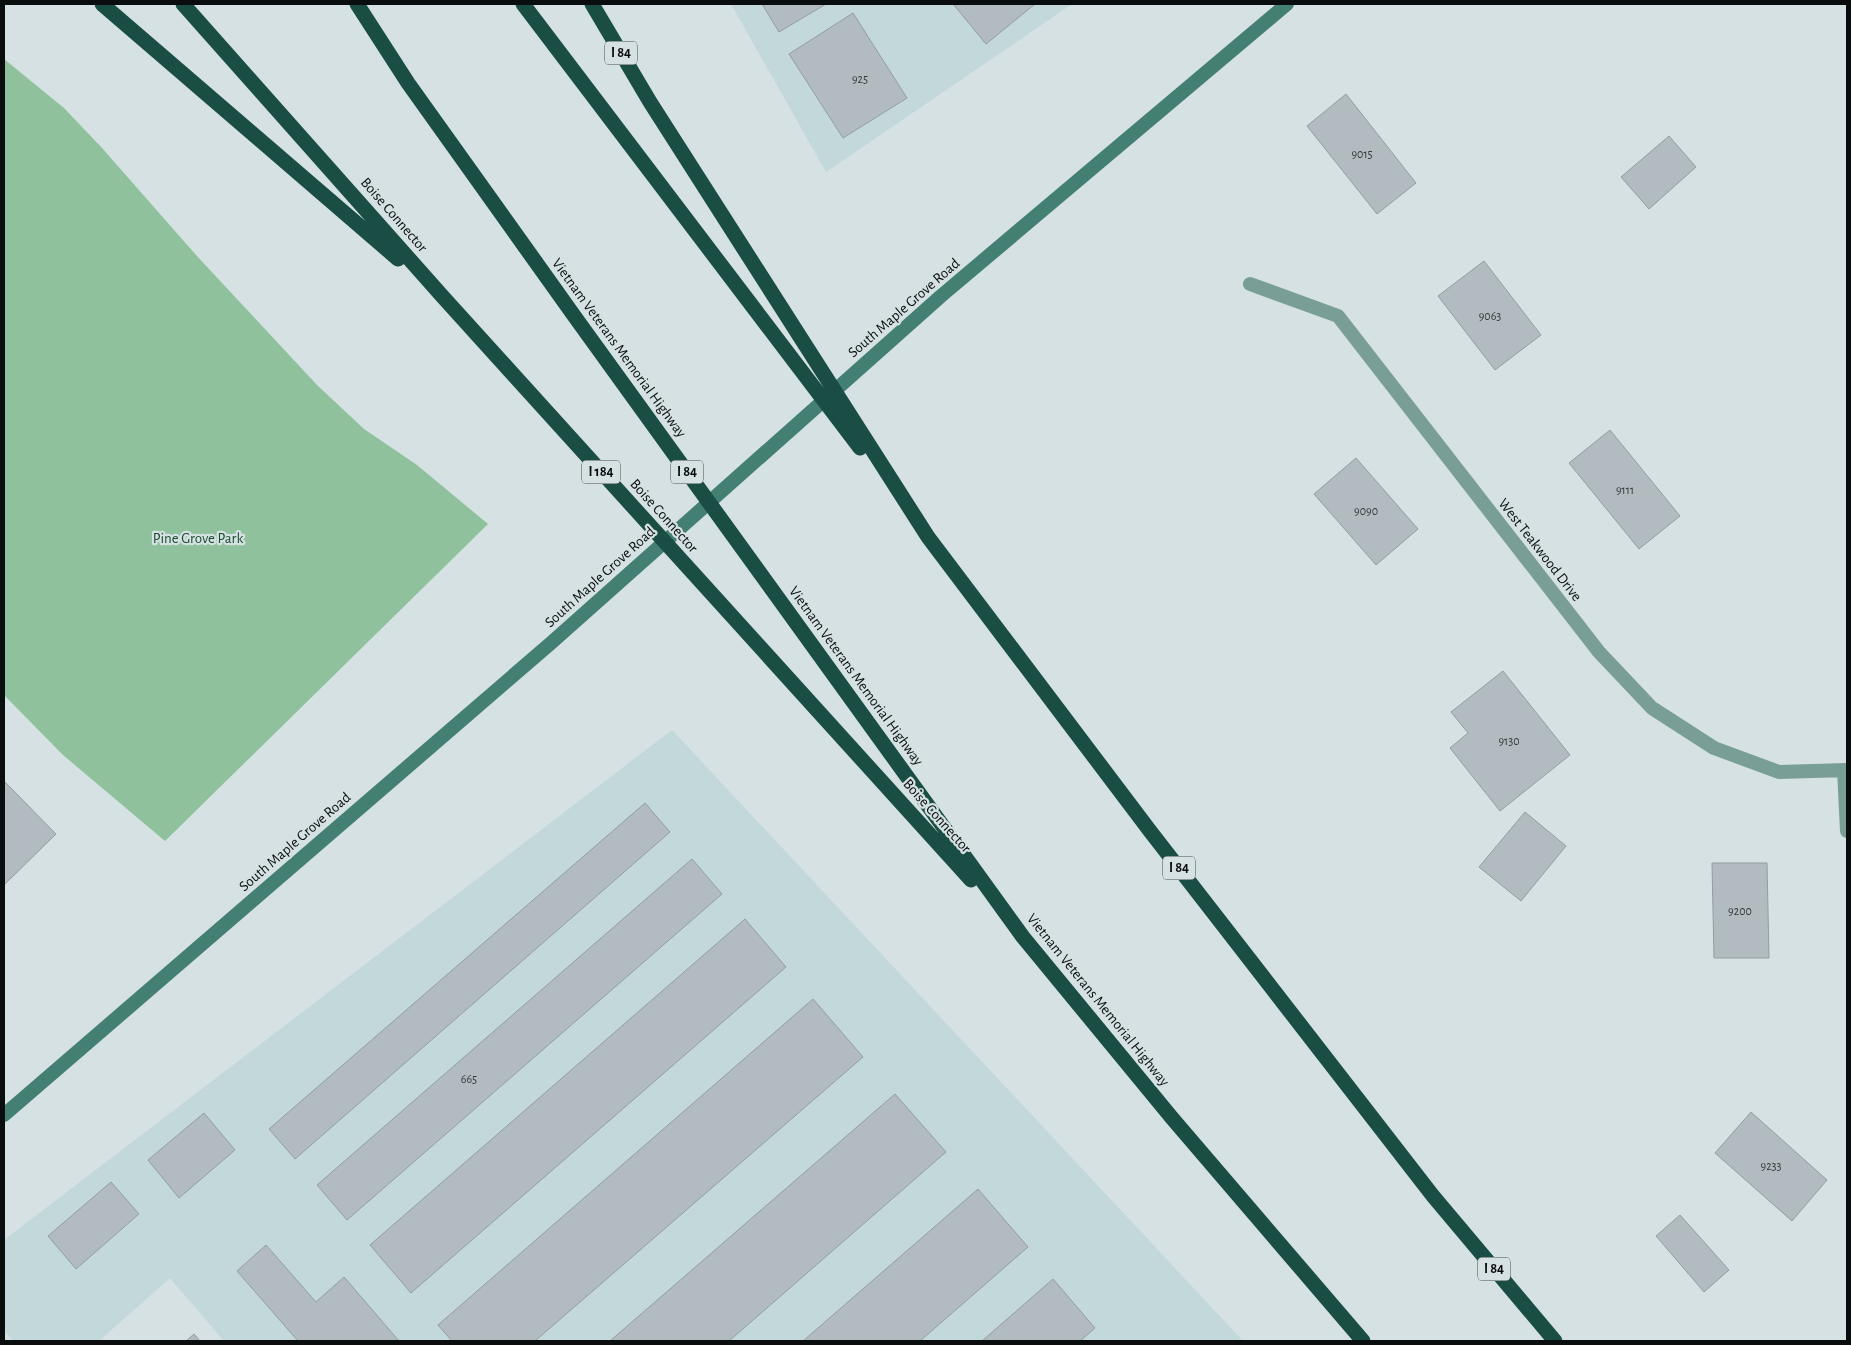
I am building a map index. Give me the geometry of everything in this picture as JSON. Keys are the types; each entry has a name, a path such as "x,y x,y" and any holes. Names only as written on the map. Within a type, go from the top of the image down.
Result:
{"highway":[{"path":"102,4 442,297"},
{"name":"Boise Connector","path":"184,4 442,297 1023,937"},
{"name":"Vietnam Veterans Memorial Highway","path":"356,4 408,82 574,317 1023,937 1172,1118 1363,1341"},
{"path":"523,4 928,537"},
{"name":"I 84","path":"592,4 650,102 928,537 1150,831 1433,1196 1555,1341"}],"main road":[{"name":"South Maple Grove Road","path":"4,1115 551,643 941,296 1287,4"}],"street":[{"name":"West Teakwood Drive","path":"1250,284 1338,316 1599,652 1652,708 1714,748 1778,772 1846,770 1847,831"}],"shaded area":[{"path":"731,4 1072,4 826,172"},
{"path":"672,730 1243,1341 224,1341 170,1278 99,1341 13,1341 4,1330 4,1240"}],"green space":[{"name":"Pine Grove Park","path":"4,59 64,108 102,148 196,255 317,385 364,429 417,465 488,524 165,841 63,755 4,695"}],"building":[{"path":"762,4 826,4 779,32"},
{"path":"953,4 1035,4 986,44"},
{"path":"853,13 907,98 843,138 789,54"},
{"path":"1346,94 1416,183 1377,214 1307,126"},
{"path":"1669,136 1696,167 1649,209 1621,177"},
{"path":"1484,261 1541,335 1495,370 1438,296"},
{"path":"1610,430 1680,516 1639,549 1569,463"},
{"path":"1356,458 1418,529 1376,565 1314,494"},
{"path":"1503,671 1570,755 1500,811 1450,748 1468,733 1451,712"},
{"path":"4,783 56,834 4,885"},
{"path":"645,803 670,832 295,1159 269,1129"},
{"path":"1525,812 1566,846 1521,901 1479,867"},
{"path":"692,859 722,894 347,1220 317,1185"},
{"path":"1712,863 1767,863 1769,958 1714,958"},
{"path":"745,919 786,967 411,1293 370,1245"},
{"path":"813,999 863,1057 535,1341 452,1341 438,1325"},
{"path":"895,1094 946,1152 729,1341 610,1341"},
{"path":"1751,1112 1827,1180 1792,1221 1715,1153"},
{"path":"204,1113 235,1150 179,1198 148,1160"},
{"path":"111,1182 139,1214 76,1269 48,1236"},
{"path":"978,1189 1028,1247 920,1341 803,1341"},
{"path":"1680,1215 1729,1270 1704,1292 1656,1236"},
{"path":"266,1245 316,1302 344,1277 399,1341 298,1341 237,1271"},
{"path":"1053,1279 1095,1328 1080,1341 982,1341"},
{"path":"194,1334 200,1341 186,1341"}]}
